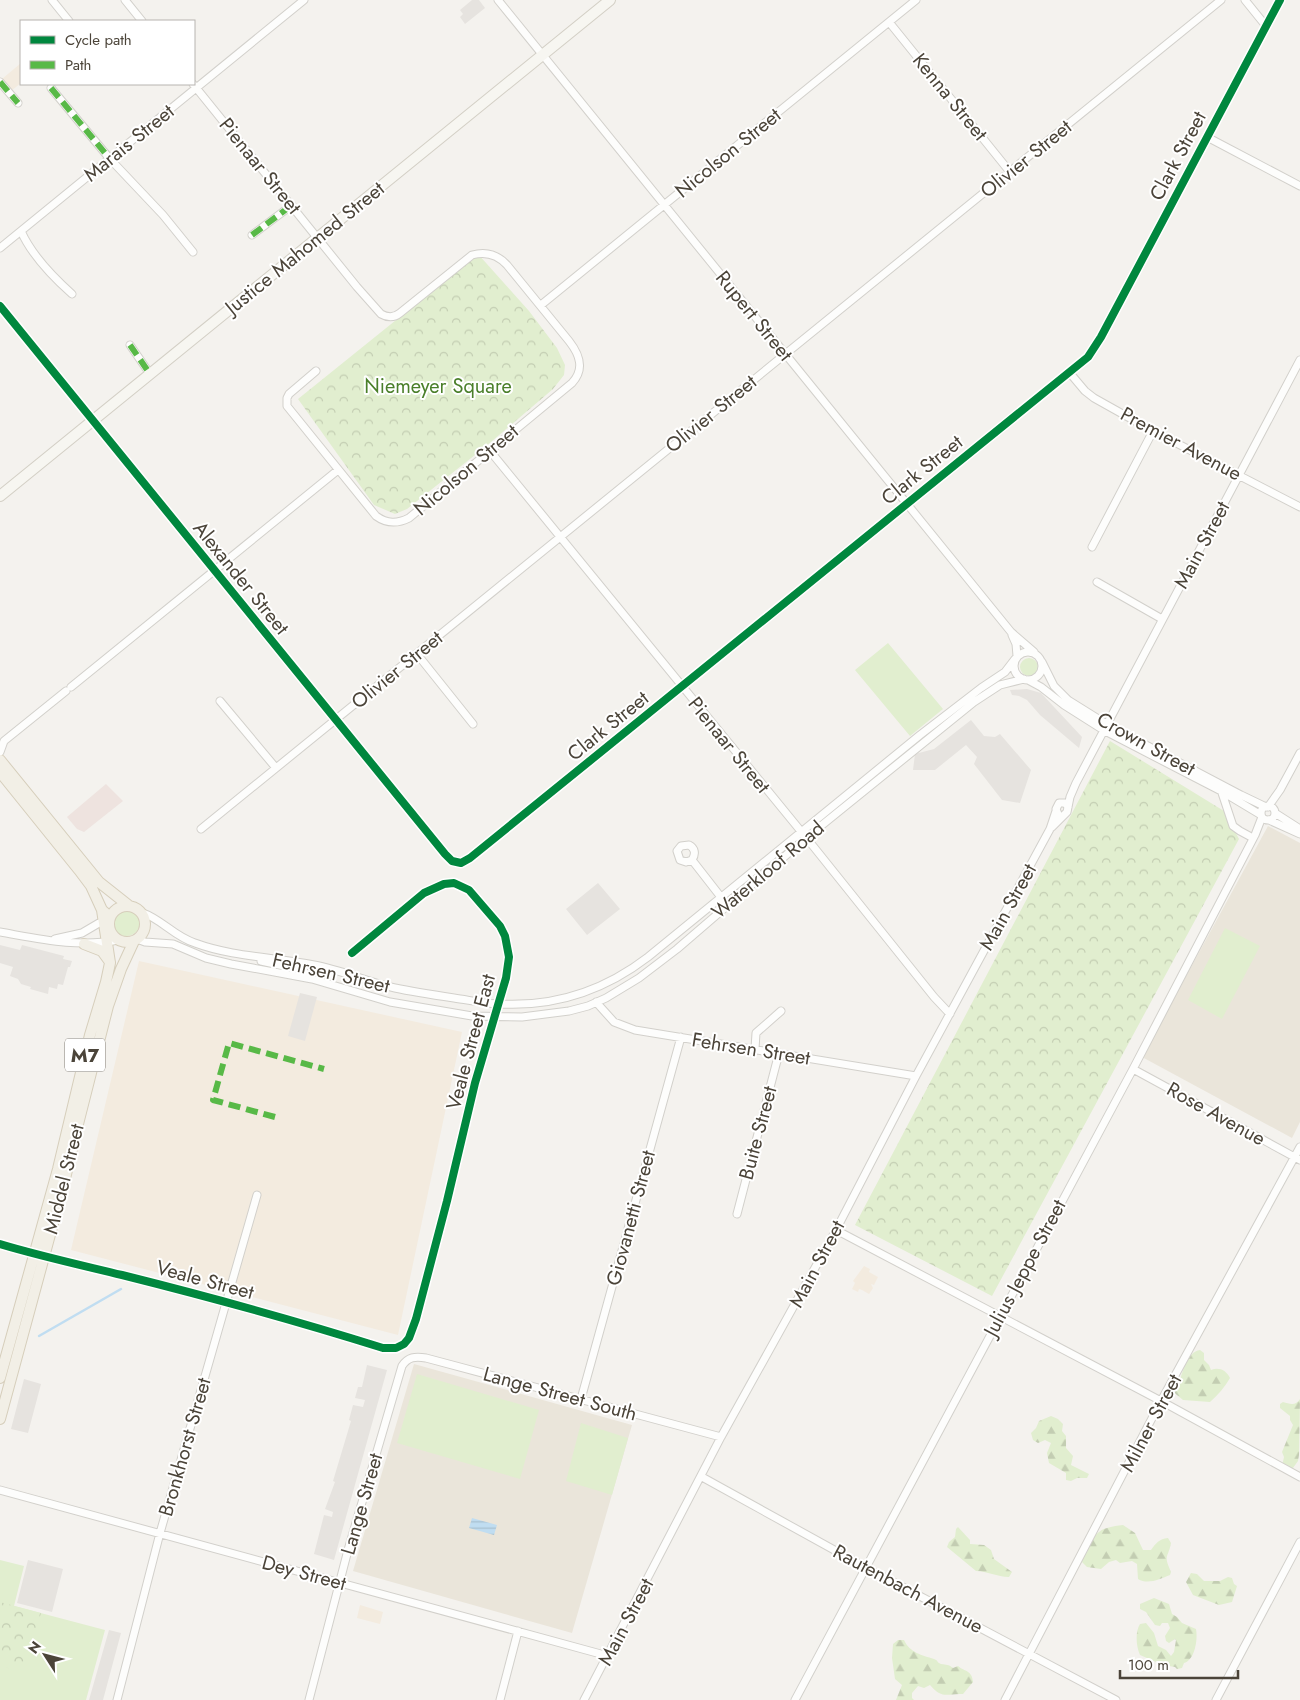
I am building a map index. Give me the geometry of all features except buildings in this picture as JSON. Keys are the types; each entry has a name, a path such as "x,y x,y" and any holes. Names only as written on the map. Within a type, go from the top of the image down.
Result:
{"main road":[{"name":"Justice Mahomed Street","path":"0,496 610,0"},
{"path":"0,760 99,882 128,905 137,908 143,913"},
{"name":"M7","path":"0,772 91,886 106,917"},
{"path":"106,917 117,908 128,905"},
{"name":"M7","path":"136,940 141,936 146,927 143,913"},
{"name":"Middel Street","path":"106,917 113,939 115,956 106,982"},
{"path":"113,939 123,942 136,940"},
{"name":"Middel Street","path":"0,1419 90,1035 106,982 113,939"},
{"name":"Middel Street","path":"0,1378 39,1256 108,1006 121,969 136,940"},
{"path":"84,944 102,951 110,962"}],"street":[{"path":"52,0 68,20"},
{"path":"125,0 141,20"},
{"name":"Marais Street","path":"0,248 110,159 195,86 304,0"},
{"name":"Rupert Street","path":"498,0 1011,632 1034,652"},
{"name":"Nicolson Street","path":"541,305 916,0"},
{"name":"Olivier Street","path":"201,828 1222,0"},
{"path":"1245,0 1266,26"},
{"name":"Clark Street","path":"461,863 470,858 682,687 1088,357 1096,347 1280,0"},
{"name":"Kenna Street","path":"889,22 1010,172"},
{"path":"0,82 18,102"},
{"name":"Pienaar Street","path":"195,86 377,311 385,316"},
{"path":"51,88 110,159 159,210 193,252"},
{"path":"1207,137 1300,186"},
{"path":"252,235 292,205"},
{"path":"21,230 27,244 56,279 72,294"},
{"name":"Nicolson Street","path":"316,371 292,390 286,402 289,409 376,516 386,522 396,523 409,518 572,383 579,374 580,361 578,353 501,258 493,254 480,253 467,258 400,313 393,317 385,316"},
{"name":"Alexander Street","path":"0,306 448,858 456,863 461,863"},
{"path":"130,345 150,374"},
{"name":"Main Street","path":"1060,803 1076,783 1107,728 1162,619 1300,360"},
{"name":"Premier Avenue","path":"1069,372 1090,396 1153,431 1300,507"},
{"path":"1092,547 1153,431"},
{"name":"Pienaar Street","path":"490,451 804,835 928,990 950,1014"},
{"path":"0,752 2,741 69,689 338,470"},
{"path":"1097,582 1162,619"},
{"name":"Rupert Street","path":"1011,632 1016,644 1016,658"},
{"path":"1025,652 1034,652 1042,662 1039,674 1033,679 1018,676 1014,665 1016,658 1025,652"},
{"path":"417,654 474,724"},
{"name":"Waterkloof Road","path":"494,1018 522,1017 569,1011 596,1002 639,978 694,934 884,764 980,688 1006,672 1016,658"},
{"name":"Crown Street","path":"1042,662 1059,692 1107,728"},
{"name":"Crown Street","path":"1026,679 1041,687 1064,705 1107,728 1239,798 1270,809 1298,831"},
{"name":"Waterkloof Road","path":"498,1004 546,1002 576,995 610,982 640,963 991,690 1007,682 1026,679"},
{"path":"220,701 276,768"},
{"path":"1270,809 1300,753"},
{"path":"884,764 890,770"},
{"name":"Main Street","path":"1068,807 1076,783"},
{"path":"1222,789 1234,826 1254,837"},
{"name":"Crown Street","path":"1239,798 1265,818 1298,831"},
{"path":"1060,803 1065,803 1068,807 1064,815 1059,814 1056,810 1060,803"},
{"path":"1270,809 1274,818 1265,818 1262,810 1270,809"},
{"name":"Main Street","path":"584,1700 702,1477 721,1437 836,1230 916,1076 1050,829 1056,810"},
{"name":"Main Street","path":"1050,829 1064,815"},
{"name":"Julius Jeppe Street","path":"794,1700 1133,1069 1265,818"},
{"path":"692,860 727,905"},
{"name":"Veale Street East","path":"352,953 424,893 444,884 459,884 473,894 500,926 505,936 509,957 416,1319 409,1338 400,1347"},
{"name":"Fehrsen Street","path":"143,913 150,915 172,932 191,942 215,949 345,972 393,988 498,1004"},
{"path":"47,939 82,933 106,917"},
{"path":"688,925 694,934"},
{"path":"0,932 64,943 84,944 113,939"},
{"name":"Fehrsen Street","path":"136,940 173,944 206,958 312,979 390,1002 494,1018"},
{"path":"254,957 267,963 302,970 312,979"},
{"name":"Fehrsen Street","path":"596,1002 611,1019 629,1028 916,1076"},
{"path":"755,1049 756,1033 781,1010"},
{"name":"Giovanetti Street","path":"581,1399 680,1037"},
{"name":"Buite Street","path":"737,1214 779,1053"},
{"name":"Rose Avenue","path":"1133,1069 1297,1159"},
{"name":"Milner Street","path":"1005,1700 1162,1401 1297,1159 1300,1147"},
{"name":"Bronkhorst Street","path":"117,1700 160,1533 257,1195"},
{"path":"836,1230 1162,1401 1300,1477"},
{"name":"Veale Street","path":"0,1244 39,1256 122,1275 270,1314 383,1348 392,1349 400,1347"},
{"name":"Lange Street South","path":"402,1366 408,1359 418,1356 721,1437"},
{"name":"Lange Street","path":"309,1700 340,1583 402,1366"},
{"name":"Rautenbach Avenue","path":"702,1477 865,1567 1116,1700"},
{"name":"Dey Street","path":"0,1490 608,1656"},
{"path":"1216,1700 1300,1542"},
{"path":"500,1700 518,1630"}],"shaded area":[{"path":"472,0 479,0 485,8 465,24 460,17 463,14 460,10"},
{"path":"20,64 20,84 11,91 2,79"},
{"path":"1027,689 1041,693 1082,737 1079,748 1040,715 1027,700 1012,695 1010,690"},
{"path":"971,720 984,736 995,737 1000,734 1031,770 1020,803 1002,800 974,764 977,757 966,745 935,770 913,770 915,754 934,749"},
{"path":"106,784 123,801 84,832 77,829 67,817"},
{"path":"1268,826 1300,843 1300,1122 1292,1138 1142,1057"},
{"path":"598,883 620,909 587,935 566,909"},
{"path":"0,945 20,950 22,945 64,956 63,959 72,961 70,967 68,967 63,985 58,984 57,989 49,987 48,994 30,989 31,987 21,984 18,979 10,976 13,967 0,963"},
{"path":"139,961 462,1032 398,1335 71,1250"},
{"path":"300,993 317,997 305,1041 288,1036"},
{"path":"864,1266 870,1269 869,1272 878,1277 874,1285 871,1284 873,1288 869,1294 859,1289 858,1292 852,1289 855,1283 853,1281"},
{"path":"414,1364 632,1425 572,1633 353,1571"},
{"path":"367,1365 387,1370 334,1560 314,1554 324,1515 332,1517 333,1512 325,1509 335,1482 333,1481 351,1421 349,1420 353,1405 363,1407 365,1400 355,1398 358,1387 362,1387"},
{"path":"24,1379 41,1384 28,1433 11,1429"},
{"path":"28,1560 63,1569 52,1612 17,1603"},
{"path":"360,1605 383,1612 380,1624 357,1618"},
{"path":"109,1630 121,1633 103,1700 89,1700"}],"green space":[{"name":"Niemeyer Square","path":"478,254 529,311 557,348 565,365 564,375 553,389 485,447 407,509 395,514 374,505 298,399"},
{"path":"888,643 943,709 910,736 855,670"},
{"path":"1029,658 1035,661 1038,667 1035,673 1029,676 1023,673 1020,667 1023,661"},
{"path":"1110,741 1224,811 1239,839 992,1296 855,1225"},
{"path":"126,908 136,912 140,922 136,932 126,936 116,932 112,922 116,912"},
{"path":"1225,928 1260,946 1222,1019 1188,1000"},
{"path":"1200,1350 1204,1353 1204,1360 1211,1370 1222,1370 1230,1378 1210,1402 1183,1400 1171,1390 1178,1385 1188,1359 1195,1351"},
{"path":"417,1374 539,1410 520,1479 397,1443"},
{"path":"1300,1399 1299,1455 1298,1461 1293,1468 1289,1469 1282,1466 1284,1457 1282,1452 1293,1425 1290,1416 1280,1408 1280,1404 1283,1402 1295,1404"},
{"path":"1051,1416 1063,1424 1062,1431 1066,1436 1066,1448 1073,1456 1071,1465 1089,1474 1087,1478 1066,1480 1066,1473 1049,1463 1047,1453 1051,1443 1045,1440 1038,1443 1033,1440 1031,1433 1039,1421"},
{"path":"581,1423 628,1438 612,1495 566,1481"},
{"path":"1123,1525 1135,1533 1143,1550 1151,1550 1162,1539 1168,1538 1171,1543 1167,1557 1170,1575 1154,1581 1142,1581 1138,1579 1137,1564 1132,1561 1120,1563 1116,1560 1109,1562 1101,1569 1087,1567 1082,1562 1093,1539 1100,1531 1109,1527"},
{"path":"958,1527 970,1540 970,1544 984,1545 991,1550 994,1559 1012,1572 1009,1577 976,1571 947,1547 949,1542 955,1537"},
{"path":"0,1560 24,1566 14,1606 105,1630 86,1700 0,1700"},
{"path":"1191,1573 1197,1574 1204,1581 1220,1581 1228,1577 1232,1578 1237,1586 1232,1602 1219,1605 1193,1595 1186,1582"},
{"path":"1154,1598 1169,1604 1172,1614 1182,1623 1196,1629 1197,1638 1193,1654 1184,1663 1182,1668 1177,1669 1163,1665 1140,1655 1137,1631 1140,1624 1146,1623 1154,1633 1158,1646 1166,1650 1171,1656 1174,1652 1176,1640 1169,1643 1166,1641 1165,1636 1170,1628 1168,1623 1162,1623 1160,1626 1155,1625 1146,1612 1140,1609 1140,1604"},
{"path":"0,1602 41,1613 24,1672 0,1666"},
{"path":"898,1640 904,1640 913,1651 936,1660 938,1663 949,1665 953,1668 958,1666 970,1673 973,1682 963,1694 945,1695 938,1693 930,1685 924,1688 918,1686 912,1693 914,1700 896,1700 902,1685 895,1679 892,1658 893,1644"}],"water":[{"path":"472,1518 497,1525 494,1535 469,1528"}],"waterway":[{"path":"39,1336 121,1289"}],"marked path":[{"path":"0,82 18,103"},
{"path":"51,88 110,159"},
{"path":"252,235 292,205"},
{"path":"130,345 150,374"},
{"path":"275,1117 213,1100 229,1043 324,1069"}],"cycle path":[{"path":"0,306 445,854 452,861 461,863 470,858 1088,357 1101,337 1280,0"},
{"path":"0,1244 221,1301 383,1348 396,1348 404,1344 409,1338 416,1319 475,1083 506,978 509,957 505,936 500,926 469,890 454,883 444,884 424,893 352,953"}]}
